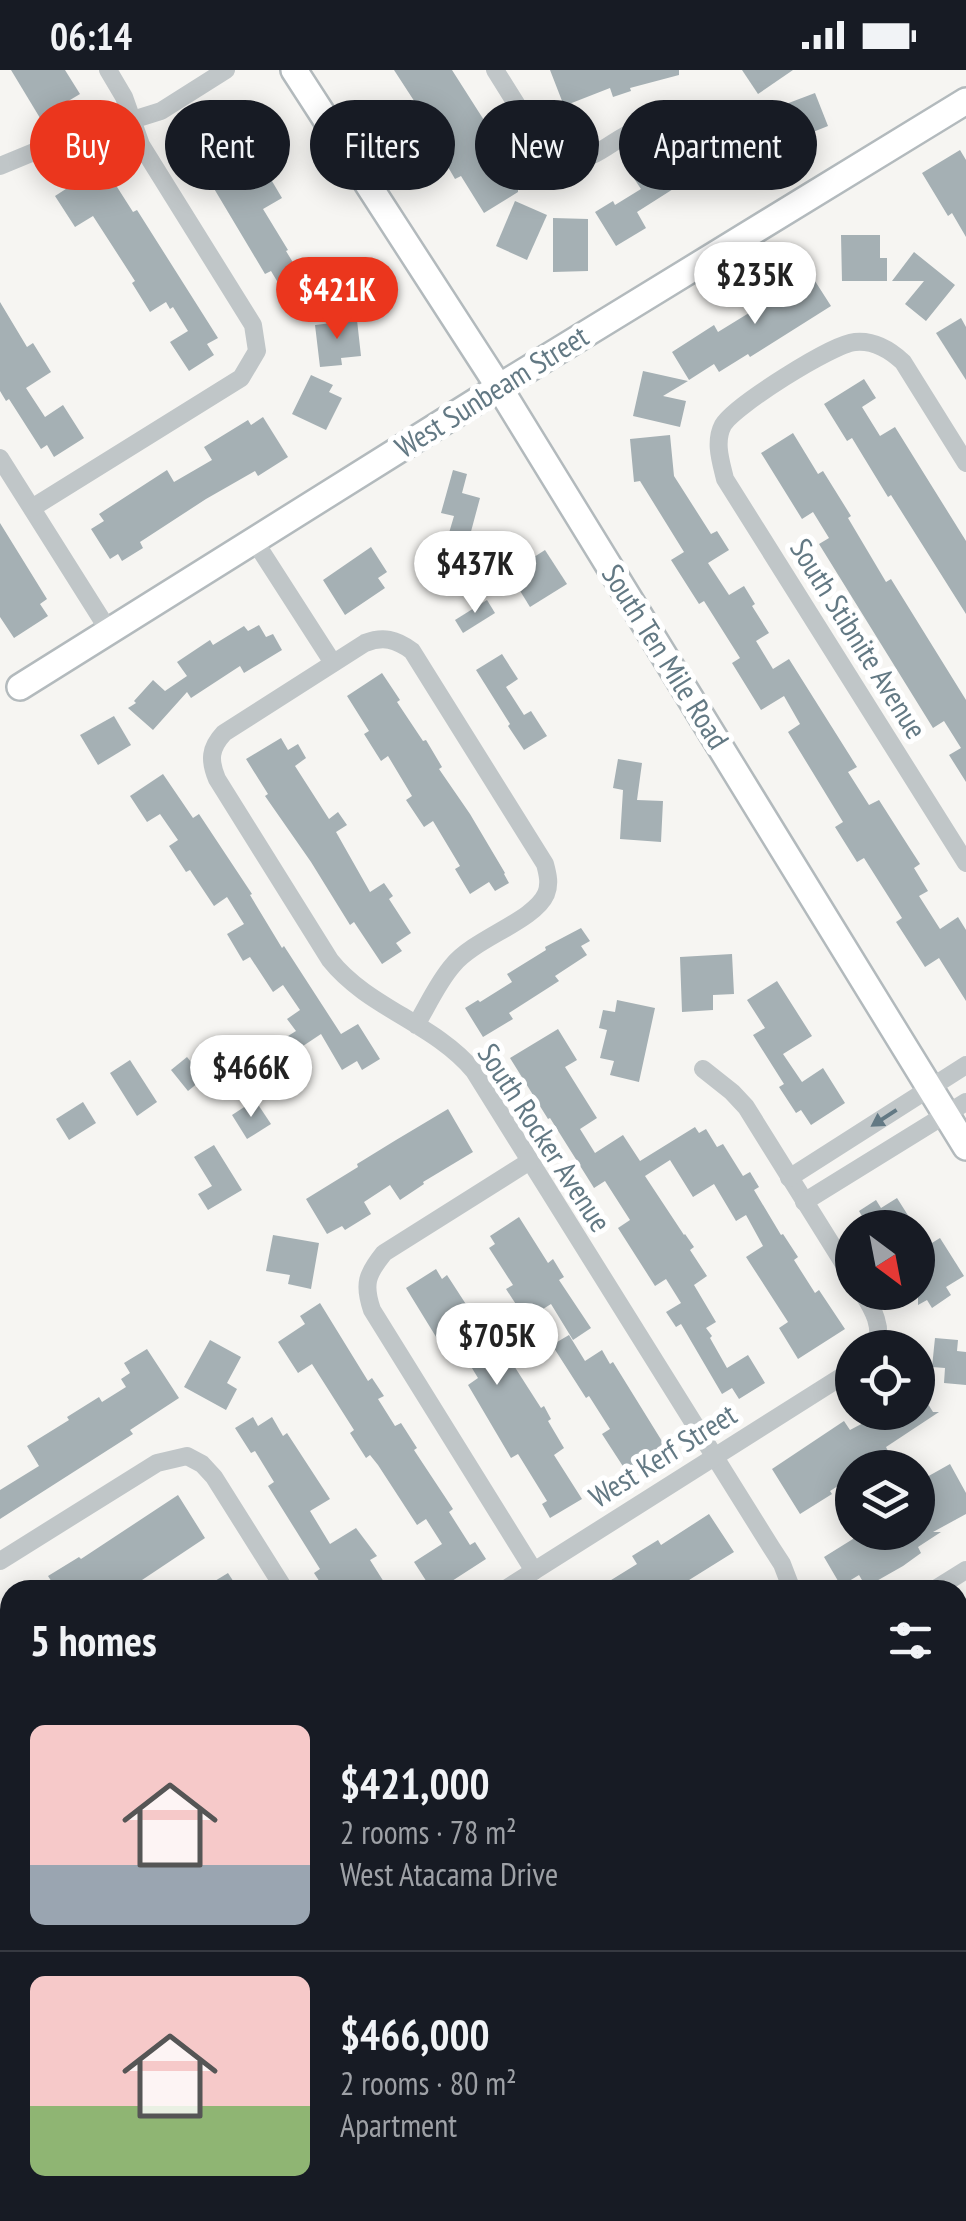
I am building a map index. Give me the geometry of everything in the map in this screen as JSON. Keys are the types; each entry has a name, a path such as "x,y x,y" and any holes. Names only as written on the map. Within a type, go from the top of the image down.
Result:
{"street":[{"path":"108,70 125,100"},
{"path":"145,117 226,70"},
{"name":"South Ten Mile Road","path":"294,70 499,387 930,1088 956,1108 966,1147"},
{"path":"495,70 550,152 580,160 619,141"},
{"name":"West Sunbeam Street","path":"20,687 966,101"},
{"path":"32,508 241,378 257,351 253,326 145,151"},
{"path":"0,166 30,154"},
{"name":"South Stibnite Avenue","path":"966,463 903,362 891,350 876,344 856,342 835,347 741,406 724,423 719,438 725,478 966,863"},
{"path":"0,458 109,631"},
{"path":"254,540 332,664 378,638 402,643 412,651 544,864 548,891 541,903 470,948 452,965 416,1025"},
{"name":"South Rocker Avenue","path":"332,664 224,732 211,755 217,779 344,978 464,1059 474,1071 782,1564 788,1580"},
{"path":"789,1178 966,1065"},
{"path":"703,1069 746,1107 835,1251"},
{"path":"804,1202 956,1108"},
{"path":"530,1161 384,1253 368,1276 367,1294 372,1310 534,1571"},
{"name":"West Kerf Street","path":"520,1580 835,1381"},
{"path":"0,1561 157,1462 188,1456 214,1477 279,1580"}],"building":[{"path":"11,70 65,70 80,94 70,100 30,101"},
{"path":"394,70 452,70 475,106 475,190 518,192 484,213 461,176 455,179 455,100 414,100"},
{"path":"550,70 679,70 679,75 630,88 631,91 613,97 610,88 579,100 562,100"},
{"path":"742,70 793,70 758,94"},
{"path":"815,93 828,126 817,130 817,100 797,100"},
{"path":"960,150 966,160 966,237 922,173"},
{"path":"64,190 119,190 133,212 137,210 218,338 207,344 214,355 189,371 170,342 188,331 173,307 170,309 166,302 150,312 93,216 75,227 55,196"},
{"path":"215,190 277,190 282,198 263,209 303,279 318,270 336,299 306,317 300,308 295,311 271,271 265,274"},
{"path":"639,190 672,190 637,212 646,228 616,246 595,212 613,201 615,205"},
{"path":"515,201 547,215 527,260 496,246"},
{"path":"553,218 588,219 588,271 553,272"},
{"path":"841,235 880,235 880,258 887,258 887,281 842,281"},
{"path":"914,252 955,285 926,321 905,304 924,281 892,281"},
{"path":"806,267 831,306 750,357 748,354 719,372 714,364 689,380 672,352 714,325 718,332 778,295 773,287"},
{"path":"0,302 27,347 33,343 51,372 26,388 45,417 63,405 84,438 54,457 47,445 41,449 0,391"},
{"path":"961,318 966,327 966,380 936,333"},
{"path":"357,320 361,356 341,358 342,365 320,367 315,325"},
{"path":"643,371 688,381 663,396 686,401 680,427 633,416"},
{"path":"311,375 333,385 329,392 342,398 326,430 292,414"},
{"path":"864,379 876,398 862,407 880,436 895,427 966,541 966,614 891,495 888,497 852,438 847,441 824,404"},
{"path":"263,417 288,457 258,476 255,471 206,499 140,542 143,548 122,561 118,554 110,559 91,529 104,521 99,514 167,470 174,482 212,460 204,447 248,420 251,425"},
{"path":"793,433 818,474 823,471 886,582 891,579 966,700 966,782 949,755 961,748 944,721 933,728 819,544 829,538 813,512 802,519 761,453"},
{"path":"670,435 674,476 711,534 717,531 729,550 708,563 729,595 744,586 769,633 756,641 773,669 789,659 857,767 848,772 869,805 879,800 920,864 914,868 928,891 919,896 940,929 958,917 966,930 966,1001 939,958 925,967 896,922 902,918 864,858 857,862 835,827 843,822 788,732 800,724 784,696 761,710 732,663 740,658 704,601 699,604 671,560 684,552 640,481 634,482 630,439"},
{"path":"453,470 467,474 462,493 480,498 469,539 449,533 454,516 441,513"},
{"path":"0,523 47,599 40,604 48,616 14,638 0,617"},
{"path":"371,547 387,572 378,578 385,588 345,615 323,580"},
{"path":"545,550 567,584 530,607 509,573"},
{"path":"487,600 495,613 463,633 455,620"},
{"path":"259,625 266,637 273,634 282,650 244,673 240,666 191,698 187,692 153,730 128,708 153,680 165,691 187,676 177,662 210,640 213,645 244,626 248,631"},
{"path":"502,654 518,679 506,687 524,715 531,711 547,736 524,750 476,670"},
{"path":"382,673 505,873 509,883 495,891 489,882 470,894 455,869 460,866 433,821 424,827 406,800 412,796 388,756 381,761 364,734 369,731 347,696"},
{"path":"114,716 131,745 98,765 80,735"},
{"path":"281,738 288,750 298,744 306,758 295,766 329,819 338,812 347,825 336,832 370,892 384,883 393,896 389,899 411,933 396,943 402,951 382,964 354,922 350,925 265,796 268,794 246,759"},
{"path":"618,759 642,763 637,800 663,801 661,842 620,839 623,790 613,788"},
{"path":"163,774 193,818 199,814 341,1034 358,1024 380,1059 362,1070 357,1061 342,1070 321,1034 297,1050 288,1036 296,1031 287,1019 300,1010 283,985 273,992 250,957 243,961 227,934 244,924 227,897 214,906 169,846 178,840 160,814 147,822 130,796"},
{"path":"581,928 590,941 581,946 587,955 555,976 559,981 509,1013 513,1019 483,1037 465,1008 512,982 507,974"},
{"path":"732,954 734,994 713,995 713,1010 682,1012 680,957"},
{"path":"777,981 812,1036 783,1054 802,1082 823,1068 845,1103 811,1125 801,1110 796,1113 779,1087 784,1084 753,1035 765,1028 747,1000"},
{"path":"617,1000 655,1008 639,1082 610,1075 614,1061 600,1058 607,1030 599,1028 603,1010 615,1012"},
{"path":"558,1029 577,1060 565,1067 597,1118 580,1129 595,1153 623,1135 640,1161 695,1127 699,1133 706,1129 717,1147 723,1144 743,1176 750,1172 759,1187 754,1190 798,1257 794,1260 845,1329 835,1330 835,1335 798,1359 779,1328 788,1322 746,1257 763,1246 746,1215 736,1221 714,1184 693,1197 670,1160 645,1176 694,1247 690,1250 707,1276 694,1285 716,1322 706,1328 710,1338 727,1368 748,1355 765,1383 739,1399 732,1388 722,1394 681,1324 676,1327 666,1312 681,1303 666,1279 655,1286 618,1228 630,1220 605,1181 594,1188 510,1058"},
{"path":"187,1057 204,1078 188,1091 171,1070"},
{"path":"130,1060 157,1102 137,1116 110,1073"},
{"path":"255,1100 271,1124 247,1139 232,1115"},
{"path":"83,1102 96,1123 69,1140 56,1119"},
{"path":"448,1109 473,1152 400,1200 390,1185 364,1202 371,1214 345,1230 342,1226 327,1234 306,1199"},
{"path":"214,1145 242,1190 208,1210 198,1194 212,1186 194,1157"},
{"path":"897,1198 905,1210 861,1210 876,1200 881,1208"},
{"path":"519,1217 548,1263 553,1259 564,1277 559,1280 591,1328 573,1340 551,1304 502,1335 496,1327 519,1309 506,1289 513,1285 489,1248 495,1244 490,1236"},
{"path":"273,1235 319,1243 311,1289 288,1284 290,1275 266,1271"},
{"path":"940,1238 964,1276 946,1287 951,1295 935,1306 935,1241"},
{"path":"436,1269 442,1279 447,1275 471,1312 481,1306 489,1318 484,1321 551,1419 548,1421 564,1448 554,1455 582,1499 550,1518 542,1504 547,1501 518,1454 511,1458 468,1385 478,1378 461,1350 449,1358 406,1288"},
{"path":"320,1303 368,1381 372,1378 384,1396 378,1399 395,1426 401,1423 417,1448 414,1450 453,1509 449,1512 470,1545 475,1542 486,1559 453,1580 426,1580 414,1562 442,1544 426,1519 417,1525 378,1465 370,1455 366,1458 350,1433 354,1430 312,1364 298,1373 278,1342 305,1324 300,1316"},
{"path":"569,1335 585,1361 602,1350 610,1364 613,1362 665,1446 626,1471 602,1434 610,1429 552,1345"},
{"path":"935,1338 958,1340 957,1351 966,1352 966,1385 944,1383 945,1368 935,1367"},
{"path":"210,1340 241,1357 227,1383 237,1389 226,1410 184,1387"},
{"path":"147,1349 179,1398 130,1430 133,1434 0,1519 0,1490 39,1466 27,1446 99,1397 102,1402 126,1387 121,1379 130,1373 124,1363"},
{"path":"253,1417 258,1426 272,1417 283,1436 287,1433 330,1499 310,1511 330,1544 356,1528 377,1556 370,1560 383,1580 319,1580 314,1573 320,1569 268,1486 274,1482 235,1428"},
{"path":"835,1427 912,1430 886,1447 888,1450 835,1450 832,1494 800,1514 772,1469"},
{"path":"950,1464 966,1493 966,1514 935,1531 935,1472"},
{"path":"178,1495 205,1538 142,1580 51,1580 48,1576 81,1559"},
{"path":"709,1514 734,1552 689,1580 611,1580 637,1564 632,1556 658,1540 661,1545"},
{"path":"835,1550 921,1553 878,1580 862,1580 859,1575 851,1580 837,1580 824,1557"}]}
